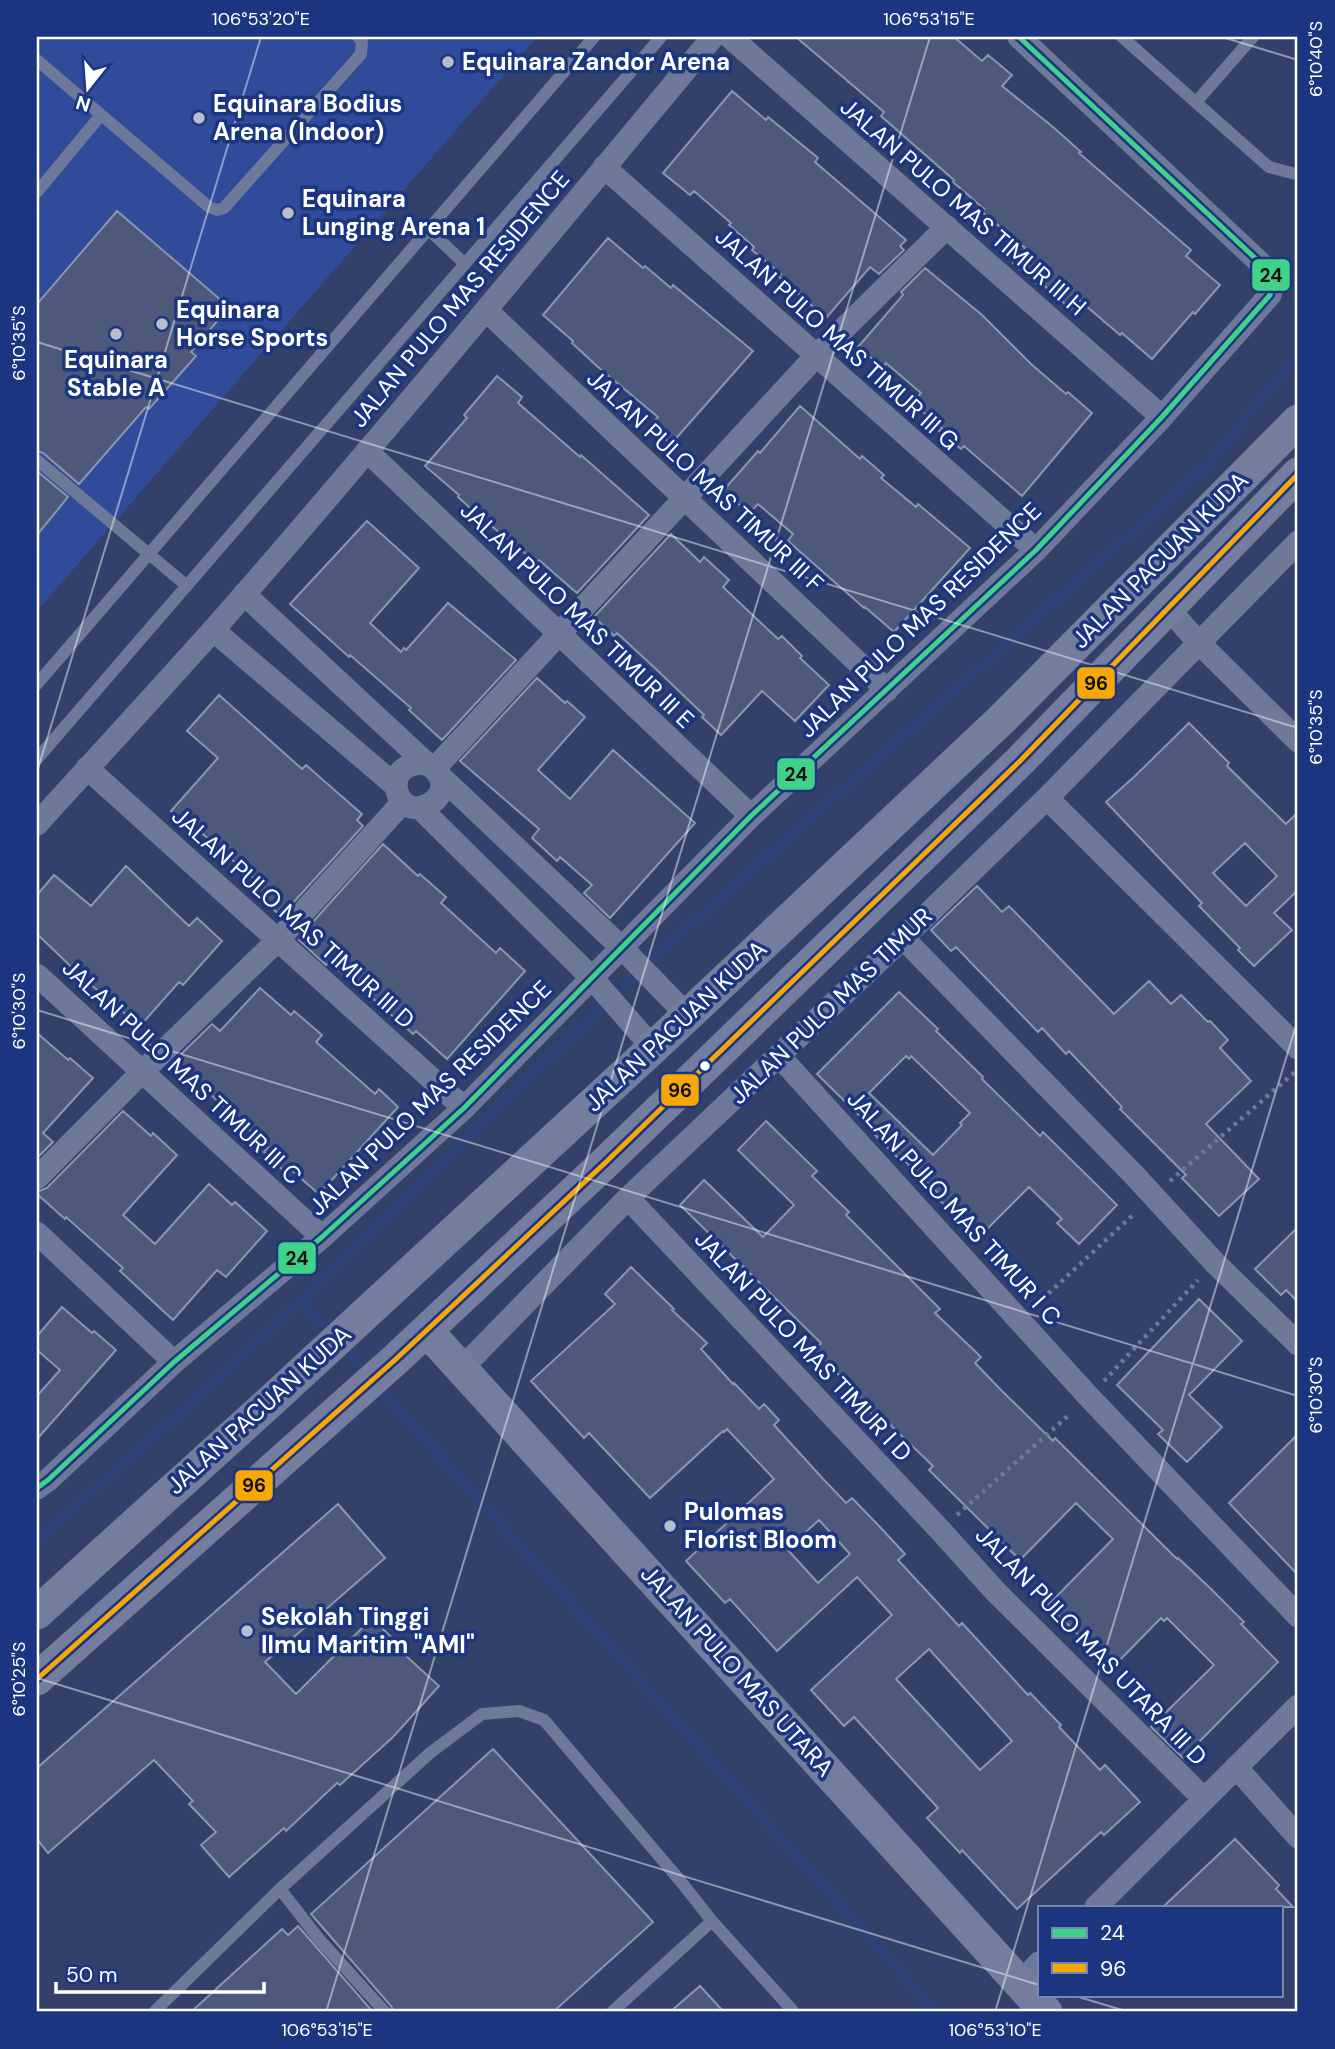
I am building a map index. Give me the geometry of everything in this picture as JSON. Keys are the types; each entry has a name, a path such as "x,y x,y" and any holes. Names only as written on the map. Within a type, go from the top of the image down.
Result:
{"street":[{"name":"JALAN PULO MAS RESIDENCE","path":"37,824 213,630 367,452 713,37"},
{"name":"JALAN PULO MAS TIMUR III H","path":"730,37 1162,416"},
{"name":"JALAN PULO MAS RESIDENCE","path":"37,1488 174,1362 322,1237 597,983 751,816 1036,550 1162,416 1270,295 1273,284 1271,273 1019,37"},
{"name":"JALAN PULO MAS TIMUR III G","path":"604,167 1036,550"},
{"path":"434,769 816,356 947,227"},
{"name":"JALAN PULO MAS TIMUR III F","path":"487,311 887,690"},
{"name":"JALAN PACUAN KUDA","path":"37,1613 355,1324 681,1008 1002,719 1298,421"},
{"name":"JALAN PULO MAS TIMUR III E","path":"367,452 751,816"},
{"path":"1253,466 1289,483"},
{"name":"JALAN PULO MAS TIMUR","path":"37,1679 427,1331 607,1161 1011,771 1289,483"},
{"name":"JALAN PULO MAS TIMUR","path":"462,1368 628,1198 1047,798 1298,542"},
{"path":"244,594 434,769 681,1008"},
{"path":"1168,608 1198,642 1298,741"},
{"name":"JALAN PULO MAS RESIDENCE","path":"213,630 407,799 597,983 647,1041"},
{"path":"418,762 434,769 442,784 436,801 429,806 407,799 398,777 402,769 418,762"},
{"name":"JALAN PULO MAS TIMUR III D","path":"87,768 464,1108"},
{"path":"1047,798 1298,1048"},
{"path":"37,1178 278,940 407,799"},
{"path":"903,938 1136,1177 1215,1263 1298,1344"},
{"name":"JALAN PULO MAS TIMUR III C","path":"37,975 322,1237"},
{"name":"JALAN PULO MAS TIMUR I C","path":"779,1056 1089,1397 1298,1616"},
{"name":"JALAN PULO MAS TIMUR I D","path":"628,1198 940,1530"},
{"path":"37,1233 174,1362"},
{"name":"JALAN PULO MAS UTARA","path":"427,1331 1030,1973 1038,1992"},
{"name":"JALAN PULO MAS UTARA III D","path":"940,1530 995,1591 1204,1799"},
{"path":"1097,1906 1298,1706"},
{"path":"1236,1767 1298,1837"}],"lane":[{"path":"37,60 209,207 217,210 224,208 361,54 362,41 358,37"},
{"path":"37,684 594,37"},
{"path":"37,759 662,37"},
{"path":"1122,37 1269,167 1296,174 1298,172"},
{"path":"1196,102 1253,37"},
{"path":"37,192 101,115"},
{"path":"428,229 465,264"},
{"path":"37,460 187,586"},
{"path":"154,2012 280,1889 430,1753 482,1714 519,1711 544,1720 712,1922 794,2012"},
{"path":"280,1889 319,1939 385,2012"},
{"path":"612,2012 712,1922"}],"path":[{"path":"1021,1320 1152,1196 1298,1069"},
{"path":"940,1530 1089,1397 1215,1263"}],"shaded area":[{"name":"Equinara Horse Sports","path":"37,37 537,37 37,611"}],"building":[{"path":"796,37 954,37 982,61 988,55 1012,75 1002,86 1053,127 1081,152 1079,153 1191,250 1186,256 1220,285 1152,359 1079,300 1071,309 1038,280 1036,283 1013,263 1025,248 982,212 984,209 953,182 954,180 881,116 884,112"},
{"path":"732,91 818,158 815,162 906,240 900,246 904,250 879,274 870,267 826,318 752,250 754,247 729,225 731,223 694,191 690,195 663,173"},
{"path":"117,211 229,307 191,352 196,356 149,409 146,407 79,484 43,453 37,451 37,304"},
{"path":"608,238 643,268 645,266 671,288 673,285 753,351 671,444 650,426 658,417 598,367 543,315"},
{"path":"925,268 982,315 1031,364 1092,413 1022,496 964,446 961,449 939,431 942,428 912,403 921,393 886,363 883,368 858,347 903,295 901,292"},
{"path":"497,376 522,397 518,403 649,515 577,593 539,560 537,563 479,516 425,466 467,418 464,415"},
{"path":"800,406 860,459 862,456 884,475 881,478 916,507 918,504 970,548 894,632 788,541 793,534 758,504 749,513 723,491"},
{"path":"37,471 68,497 37,535"},
{"path":"367,521 419,568 370,623 401,652 404,648 406,650 448,603 516,660 442,740 409,710 411,708 290,604"},
{"path":"671,534 700,562 704,557 729,580 723,587 778,639 782,636 802,656 800,658 829,685 795,721 762,691 721,735 658,671 617,633 614,636 594,617"},
{"path":"537,678 585,717 538,770 570,799 613,750 695,823 610,918 584,893 592,885 560,857 557,861 532,838 539,829 460,761"},
{"path":"219,695 302,769 306,765 362,814 357,820 363,826 281,916 253,891 260,884 197,829 195,832 171,811 218,758 187,731"},
{"path":"1189,723 1229,763 1227,766 1286,824 1298,812 1298,896 1295,893 1274,913 1292,930 1254,966 1199,906 1202,903 1106,802","holes":["1245,843 1277,876 1246,906 1213,873"]},
{"path":"383,844 446,897 441,903 496,953 500,948 525,971 447,1059 416,1031 413,1034 329,962 326,965 299,940"},
{"path":"126,866 189,926 197,918 222,941 183,985 179,982 140,1026 84,979 37,934 37,895 54,875 91,906"},
{"path":"977,886 1002,912 1009,906 1114,1014 1149,981 1171,1004 1181,995 1228,1040 1220,1048 1251,1081 1206,1124 1259,1179 1219,1216 1182,1178 1186,1175 1120,1109 1122,1107 1069,1051 1066,1054 1042,1028 1038,1032 956,947 951,951 931,930"},
{"path":"260,988 291,1015 294,1011 322,1035 316,1042 375,1094 379,1089 398,1107 319,1194 289,1168 285,1172 264,1152 268,1147 174,1061 212,1024 220,1031"},
{"path":"899,992 1040,1136 1043,1132 1117,1205 1079,1244 1057,1223 1062,1219 1029,1187 979,1237 934,1195 937,1192 904,1160 902,1162 817,1074","holes":["906,1056 909,1059 911,1056 970,1113 933,1155 869,1093"]},
{"path":"37,1033 93,1078 43,1133 53,1142 37,1158"},
{"path":"123,1111 177,1155 123,1215 155,1244 209,1184 232,1205 235,1202 267,1231 226,1277 217,1270 173,1320 120,1271 123,1268 37,1194 47,1188"},
{"path":"766,1121 817,1171 812,1176 849,1212 846,1215 940,1309 935,1313 981,1357 975,1363 1053,1441 1055,1438 1177,1559 1209,1587 1278,1662 1183,1758 1151,1727 1214,1665 1167,1618 1164,1621 1161,1618 1112,1668 1048,1605 1113,1539 1076,1503 1020,1560 929,1470 933,1466 878,1413 875,1417 857,1400 860,1397 815,1350 821,1343 680,1205 704,1180 763,1237 794,1205 738,1150"},
{"path":"1298,1227 1298,1302 1286,1290 1281,1295 1255,1269"},
{"path":"631,1267 707,1343 701,1349 733,1384 759,1409 764,1404 779,1420 774,1425 846,1503 852,1498 905,1554 898,1560 959,1626 962,1623 1028,1695 1030,1693 1061,1725 1059,1727 1100,1770 1105,1765 1140,1802 1104,1835 1101,1832 1017,1909 962,1850 960,1853 927,1818 938,1808 854,1717 844,1726 811,1690 892,1615 857,1577 777,1651 730,1599 725,1603 686,1561 774,1479 727,1429 650,1498 589,1433 584,1438 531,1381 615,1304 605,1294","holes":["819,1520 850,1554 818,1583 787,1549","929,1649 1012,1741 980,1770 896,1679"]},
{"path":"1199,1299 1242,1341 1189,1395 1222,1427 1187,1462 1158,1434 1163,1430 1117,1385"},
{"path":"62,1307 116,1350 37,1439 37,1396 60,1370 37,1350 37,1336"},
{"path":"1298,1434 1298,1575 1229,1503"},
{"path":"338,1504 385,1558 265,1662 296,1694 372,1618 407,1653 405,1655 439,1686 393,1737 229,1877 201,1845 216,1832 189,1804 193,1801 154,1760 48,1853 37,1839 37,1768"},
{"path":"493,1749 653,1922 553,2012 394,2012 311,1914"},
{"path":"1235,1839 1279,1885 1276,1889 1293,1907 1282,1906 1164,1906"},
{"path":"298,1926 373,2012 191,2012 282,1929 288,1935"},
{"path":"700,1986 724,2012 670,2012"}],"waterway":[{"path":"37,1541 235,1364 640,970 1207,466 1298,355"},
{"path":"301,1301 331,1335"},
{"path":"341,1345 936,2012"}],"transit line":[{"name":"24","path":"37,1488 174,1362 322,1237 464,1108 751,816 1036,550 1162,417 1270,295 1273,284 1271,273 1019,37"},
{"name":"96","path":"37,1679 396,1359 607,1161 1020,761 1298,474"}],"place":[{"name":"Equinara Zandor Arena","path":"448,62"},
{"name":"Equinara Bodius Arena (Indoor)","path":"199,118"},
{"name":"Equinara Lunging Arena 1","path":"288,213"},
{"name":"Equinara Horse Sports","path":"162,324"},
{"name":"Equinara Stable A","path":"116,334"},
{"name":"Pulomas Florist Bloom","path":"670,1526"},
{"name":"Sekolah Tinggi Ilmu Maritim \"AMI\"","path":"247,1631"}]}
